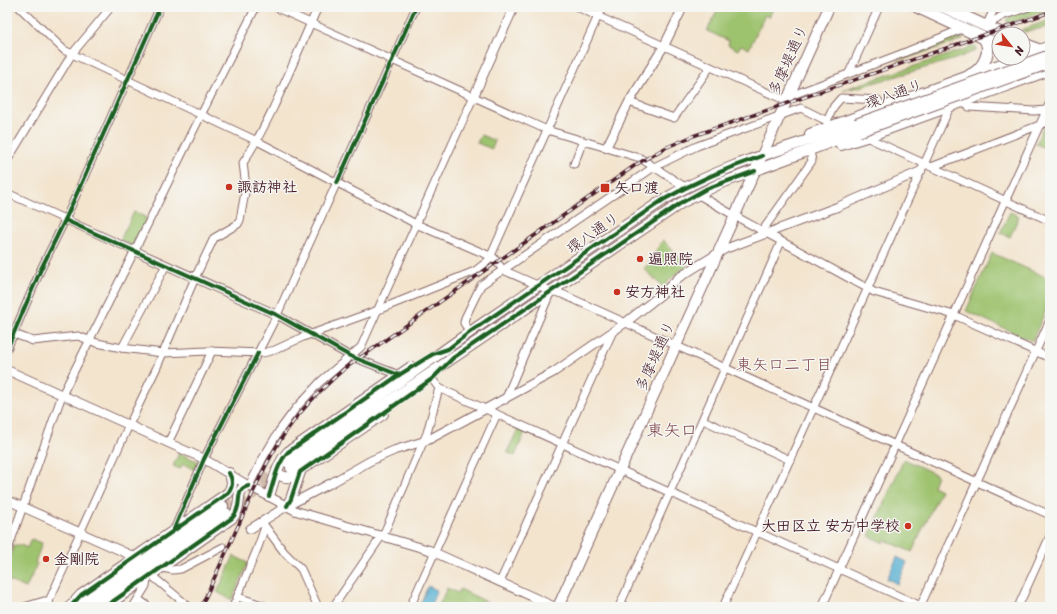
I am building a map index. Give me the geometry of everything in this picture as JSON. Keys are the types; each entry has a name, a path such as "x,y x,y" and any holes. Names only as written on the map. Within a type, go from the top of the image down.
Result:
{"highway":[{"path":"917,7 991,41"},
{"path":"944,7 991,28"},
{"path":"970,75 979,69 985,60 988,49 984,38"},
{"path":"1031,47 1050,55"},
{"path":"1031,60 1050,67"}],"main road":[{"name":"多摩堤通り","path":"558,607 829,7"},
{"path":"1031,53 1050,46"},
{"name":"環八通り","path":"293,467 450,353 551,291 666,212 697,194 719,184 810,151 1050,55"},
{"name":"環八通り","path":"450,353 470,332 685,187 713,174 793,145 811,140 860,131 1050,63"},
{"path":"793,145 808,134 828,123 882,107 995,66"},
{"path":"860,131 950,107 1050,70"},
{"path":"269,496 282,458 288,452 399,375 433,354 450,353"},
{"path":"277,472 286,478 290,477 293,467 432,379 450,353"},
{"path":"287,506 291,499 293,467"},
{"path":"77,607 224,505 232,486 229,473"},
{"path":"105,607 232,518 238,508 238,495 241,490 249,486"},
{"path":"93,607 224,505 232,497 238,502"},
{"path":"70,607 81,595 174,530 224,505"}],"street":[{"path":"19,7 64,50 257,141 416,224 494,258 503,270 538,286 562,294 1050,515"},
{"path":"7,161 72,54 111,7"},
{"path":"7,349 11,336 65,220 160,7"},
{"path":"7,552 62,395 135,251 201,114 256,7"},
{"path":"275,7 473,98 547,130 640,158 685,187"},
{"path":"24,607 44,601 49,604 214,238 238,224 240,220 246,187 243,163 257,141 277,100 318,7"},
{"path":"174,530 204,459 277,315 416,7"},
{"path":"249,486 275,437 296,408 320,382 361,347 514,7"},
{"path":"577,7 782,99 789,95 901,54 964,28"},
{"path":"11,336 32,341 78,336 122,348 163,353 212,351 258,353 275,350 311,334 378,310 475,271 488,260 490,256 603,7"},
{"path":"606,148 629,102 664,46 683,7"},
{"path":"849,73 879,7"},
{"path":"986,26 995,7"},
{"path":"986,26 1002,16 1029,7"},
{"path":"629,102 674,118 710,67"},
{"path":"470,332 464,322 478,288 654,167 697,146 801,108 828,123 834,106 840,98 878,100 882,107"},
{"path":"966,101 969,107 1034,112 1046,110"},
{"path":"822,607 1050,102"},
{"path":"723,607 950,107"},
{"path":"250,529 264,525 287,506 370,461 395,450 428,440 505,400 554,372 625,323 663,293 678,278 725,249 837,206 922,167 933,166 1050,121"},
{"path":"860,131 922,167"},
{"path":"574,164 583,141"},
{"path":"762,234 812,161 810,151"},
{"path":"933,166 1050,221"},
{"path":"7,193 277,315 350,356 399,375"},
{"path":"697,194 762,234 781,242 874,292 954,315 1050,358"},
{"path":"619,607 781,242"},
{"path":"122,348 166,265"},
{"path":"505,400 551,291"},
{"path":"432,379 439,388 922,607 976,482 1050,320"},
{"path":"500,582 614,331"},
{"path":"168,443 212,351"},
{"path":"7,370 204,459 249,486 296,511 434,553 555,607"},
{"path":"333,607 382,536 427,433 439,388"},
{"path":"410,607 497,414"},
{"path":"703,420 790,460"},
{"path":"7,500 135,557"},
{"path":"233,607 264,525"},
{"path":"264,525 284,552 301,569 318,607"},
{"path":"1018,607 1050,536"},
{"path":"162,567 171,570 181,569 223,547"},
{"path":"133,607 146,586 149,576 188,606 187,607"},
{"path":"238,596 268,607"},
{"path":"138,599 149,607"}],"green space":[{"path":"719,7 774,7 769,17 765,15 749,49 741,45 738,50 728,45 729,41 707,31"},
{"path":"1037,7 1050,7 1050,9 1009,23 1006,21 1008,17"},
{"path":"1050,20 1050,25 1047,27 1031,31 1031,27"},
{"path":"956,35 964,39 896,62 928,44"},
{"path":"975,46 975,51 955,59 860,87 842,90"},
{"path":"1050,122 1050,150 1036,144 1045,123"},
{"path":"481,135 495,141 492,149 477,143"},
{"path":"134,212 147,218 133,246 120,240"},
{"path":"1010,212 1019,216 1010,237 1000,233"},
{"path":"663,240 688,266 676,274 663,287 644,269 654,257 653,255"},
{"path":"992,253 1050,279 1050,301 1032,341 966,311"},
{"path":"518,429 525,432 515,456 507,452"},
{"path":"179,453 199,462 195,470 183,464 180,469 173,466"},
{"path":"904,459 937,475 933,486 941,490 912,552 885,540 884,543 869,536"},
{"path":"31,539 42,543 35,563 37,564 26,588 7,580 7,567 14,545 21,545 27,548"},
{"path":"234,556 248,563 232,600 217,592"},
{"path":"447,588 458,593 460,589 489,603 487,607 438,607"}],"water":[{"path":"897,557 907,562 898,584 887,579"},
{"path":"428,586 437,590 430,607 419,607"}],"tunnel":[{"path":"223,506 282,465"},
{"path":"226,513 291,468"}],"railway":[{"path":"201,607 260,477 278,443 305,408 323,388 344,369 637,164 665,148 693,136 1050,12"}],"cycle path":[{"path":"7,349 41,269 65,220 160,7"},
{"path":"337,183 416,7"},
{"path":"269,496 278,467 288,452 399,375 433,354 448,349 470,332 663,200 712,175 762,156"},
{"path":"287,506 291,499 300,472 432,379 453,358 681,203 706,189 755,171"},
{"path":"65,220 277,315 350,356 399,375"},
{"path":"174,530 204,459 258,353"},
{"path":"70,607 81,595 228,493 232,483 229,473"},
{"path":"105,607 232,518 237,510 242,489 249,486"}],"place":[{"name":"諏訪神社","path":"229,187"},
{"name":"矢口渡","path":"605,188"},
{"name":"遍照院","path":"640,259"},
{"name":"安方神社","path":"617,292"},
{"name":"大田区立 安方中学校","path":"908,526"},
{"name":"金剛院","path":"46,559"}],"district":[{"name":"東矢口二丁目","path":"784,364"},
{"name":"東矢口","path":"672,430"}]}
